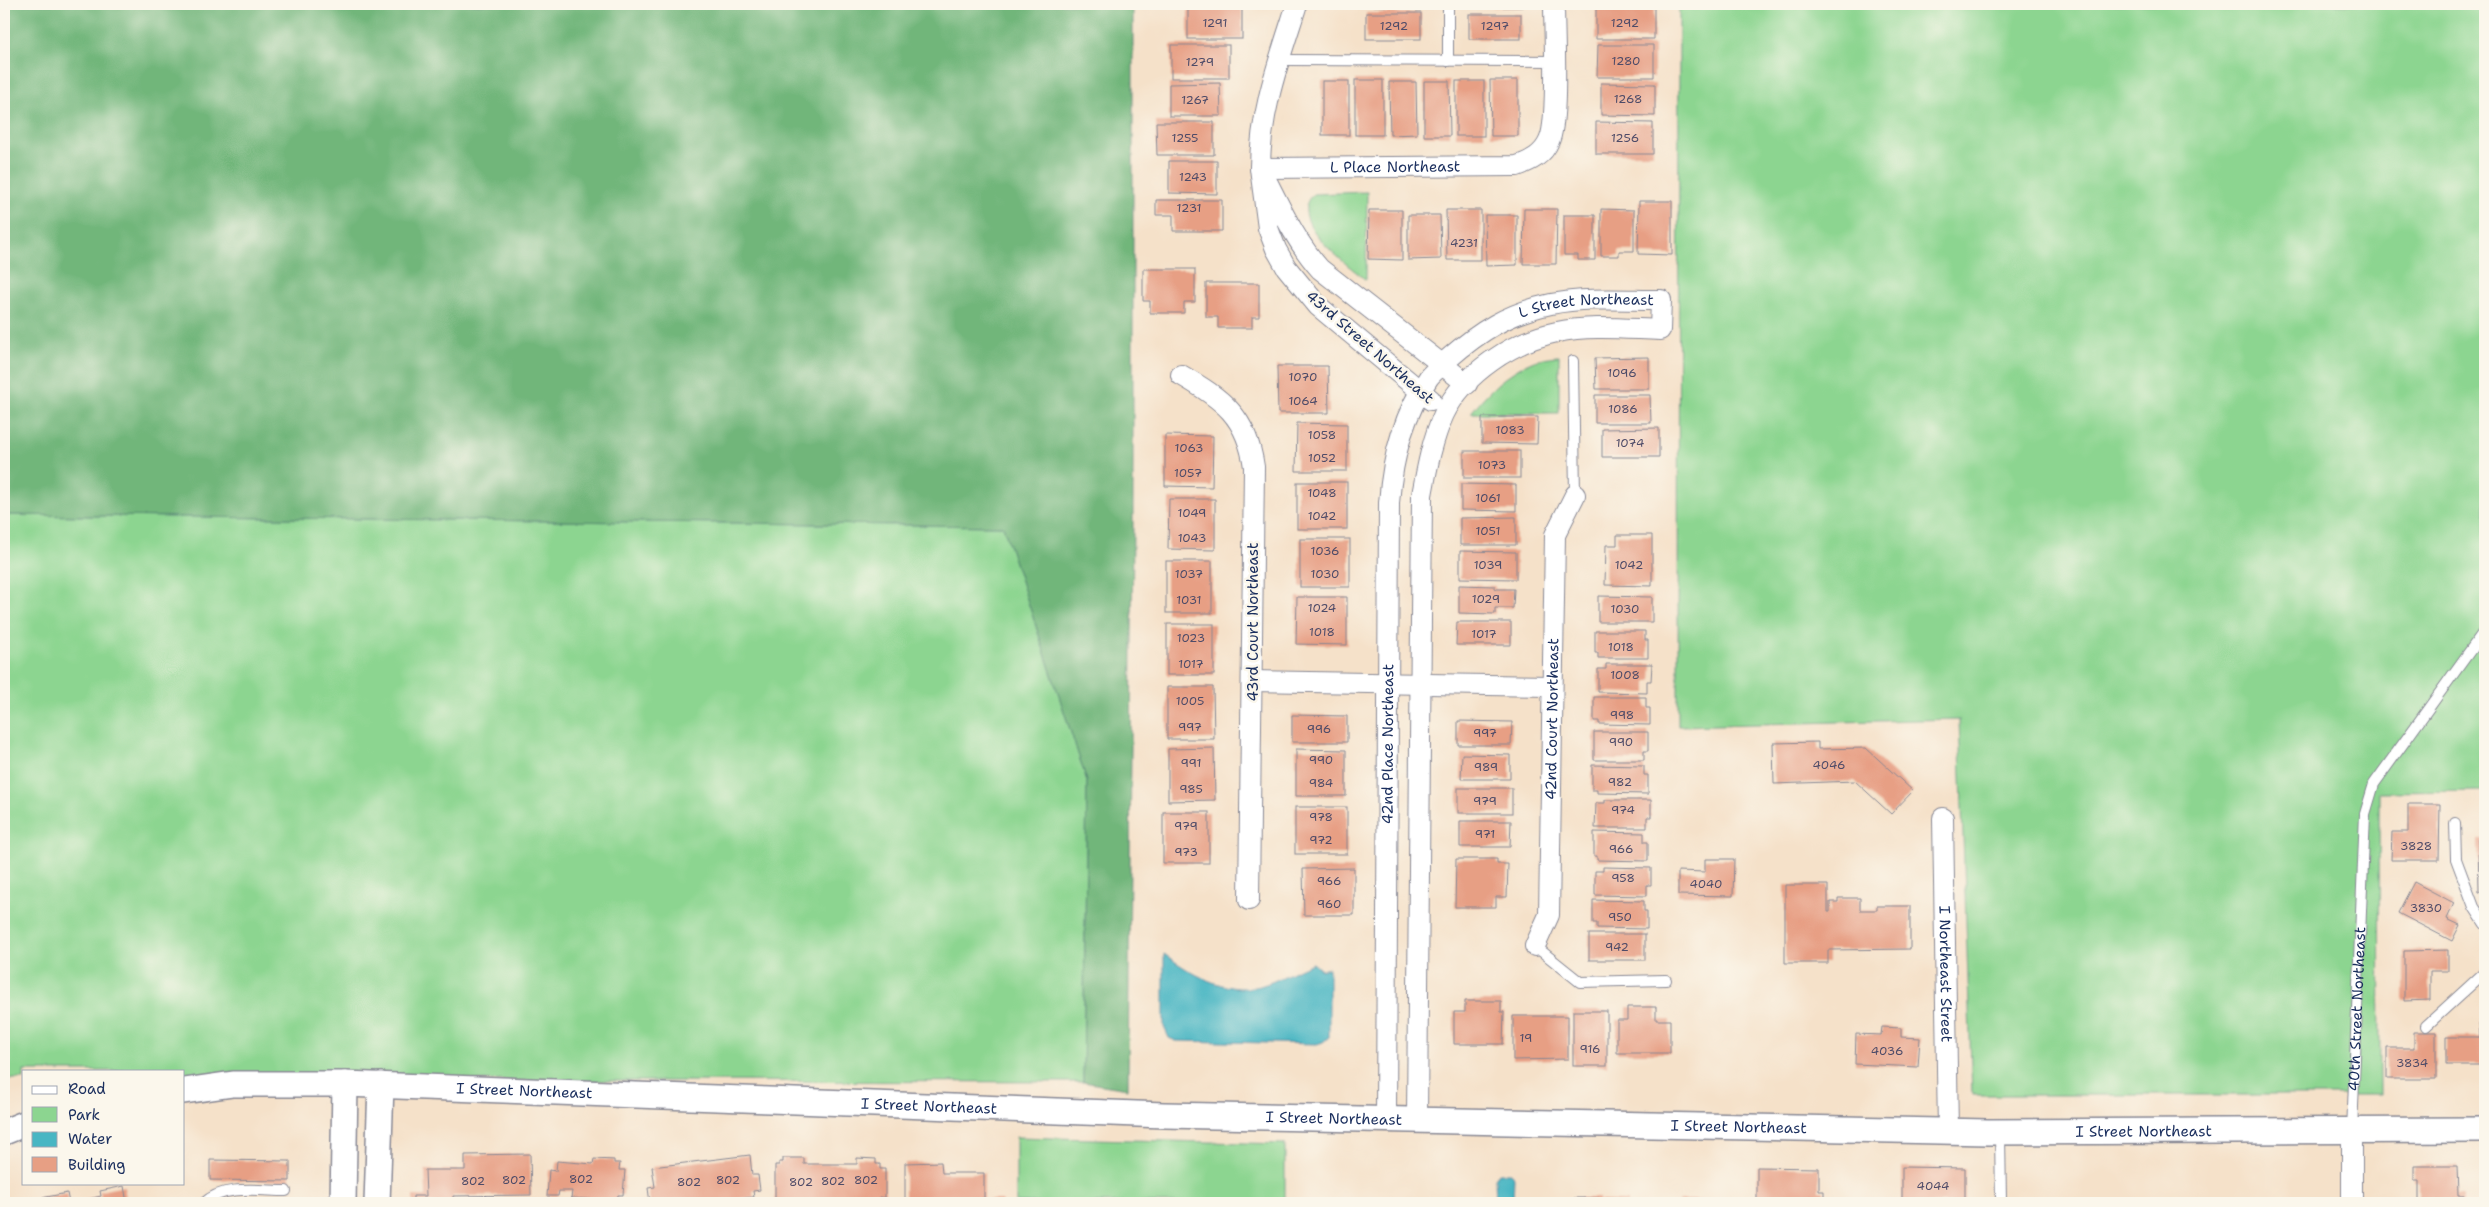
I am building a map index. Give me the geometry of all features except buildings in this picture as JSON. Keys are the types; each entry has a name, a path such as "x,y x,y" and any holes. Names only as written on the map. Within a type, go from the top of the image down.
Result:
{"street":[{"name":"43rd Street Northeast","path":"1297,4 1270,86 1264,117 1260,168 1268,228 1276,249 1286,267 1318,306 1432,378 1456,397"},
{"path":"1554,4 1554,61"},
{"name":"L Place Northeast","path":"1260,168 1517,166 1528,162 1540,154 1550,140 1554,120 1554,61"},
{"name":"43rd Street Northeast","path":"1260,168 1306,250 1320,269 1432,378 1456,397"},
{"name":"L Street Northeast","path":"1432,378 1468,342 1493,324 1517,314 1550,304 1580,300 1661,300 1660,330 1587,329 1557,332 1502,354 1456,397"},
{"name":"43rd Court Northeast","path":"1181,375 1214,394 1244,429 1251,446 1254,467 1249,900"},
{"name":"42nd Place Northeast","path":"1386,1120 1391,474 1400,439 1432,378"},
{"path":"1417,1120 1422,495 1430,453 1456,397"},
{"name":"42nd Court Northeast","path":"1535,946 1549,915 1551,686 1555,536 1575,495"},
{"path":"1252,681 1551,686"},
{"name":"I Northeast Street","path":"1943,818 1948,1131"},
{"name":"I Street Northeast","path":"185,1091 233,1084 345,1084 1164,1115 2000,1132 2485,1130"},
{"path":"343,1203 345,1084"},
{"path":"377,1203 381,1085"},
{"path":"4,1132 22,1125"},
{"name":"40th Street Northeast","path":"2352,1131 2352,1203"}],"lane":[{"path":"1448,4 1448,60"},
{"path":"1279,60 1554,61"},
{"path":"1573,361 1575,495"},
{"name":"40th Street Northeast","path":"2352,1131 2365,814 2374,784 2485,630"},
{"path":"2455,823 2456,859 2474,907 2485,924"},
{"path":"1535,946 1580,982 1666,980"},
{"path":"2426,1026 2485,972"},
{"path":"2000,1132 2001,1203"},
{"path":"204,1203 216,1194 235,1191 286,1192"}],"green space":[{"path":"4,4 1133,4 1133,527 1128,1089 1083,1082 1087,781 1003,526 4,515"},
{"path":"1679,4 2485,4 2485,791 2379,792 2380,1095 1972,1095 1959,719 1678,726"},
{"path":"1367,192 1366,280 1333,253 1312,229 1307,217 1306,205 1313,194"},
{"path":"1559,356 1559,413 1471,413 1498,383 1521,367 1546,358"},
{"path":"4,515 1003,526 1087,781 1083,1082 185,1080 185,1070 22,1070 22,1079 4,1079"},
{"path":"1016,1137 1285,1144 1285,1203 1016,1203"}],"water":[{"path":"1164,954 1197,975 1221,985 1234,987 1260,986 1313,963 1321,970 1329,968 1329,1037 1317,1044 1176,1041 1169,1038 1164,1027"},
{"path":"1499,1173 1510,1173 1514,1177 1513,1203 1496,1203 1495,1178"}]}
